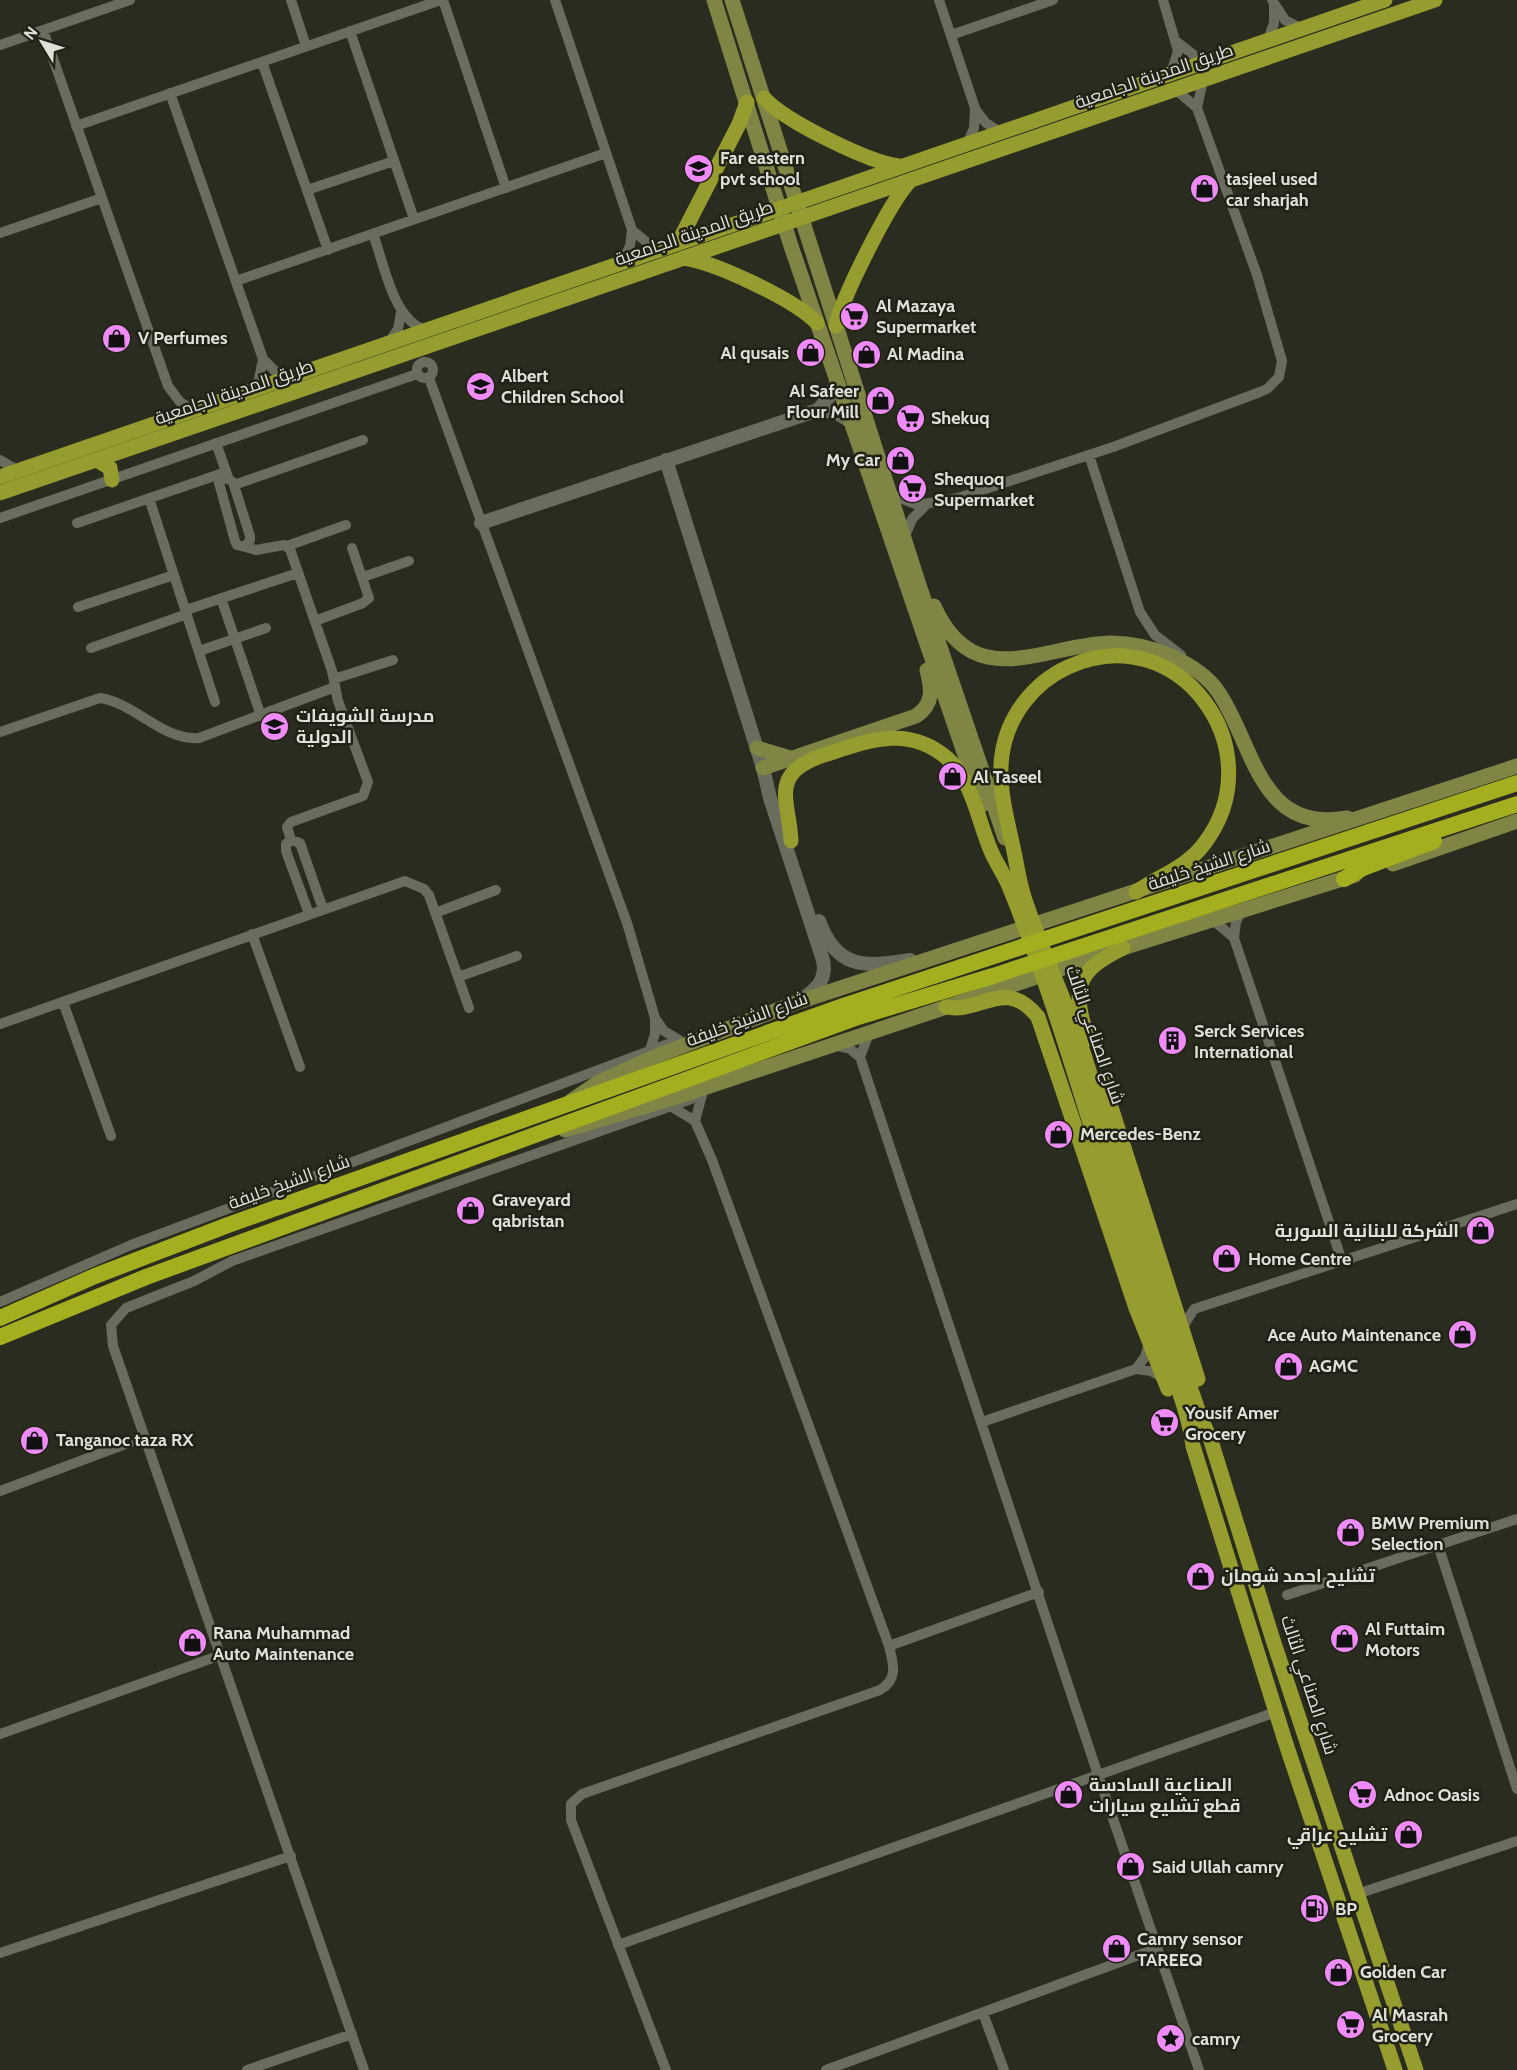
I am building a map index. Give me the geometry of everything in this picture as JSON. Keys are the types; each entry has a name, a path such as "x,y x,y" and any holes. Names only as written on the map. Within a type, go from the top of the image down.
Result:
{"highway":[{"name":"شارع الشيخ خليفة","path":"0,1318 95,1276 228,1225 843,1006 1517,783"},
{"name":"شارع الشيخ خليفة","path":"0,1337 97,1295 858,1017 993,976 1517,804"},
{"path":"1344,879 1363,868 1460,831 1491,812"},
{"path":"386,1205 396,1186"},
{"path":"211,1216 228,1225"}],"main road":[{"path":"714,0 747,102 774,204 787,231 923,631 989,805"},
{"path":"732,0 892,495 989,805"},
{"name":"طريق المدينة الجامعية","path":"0,477 256,389 291,385 321,366 656,250 679,250 769,229 787,231 802,218 1107,112 1105,106 1108,102 1168,82 1204,63 1385,0"},
{"name":"طريق المدينة الجامعية","path":"0,493 97,460 291,385 441,342 679,250 794,195 813,196 1003,134 1126,88 1203,80 1435,0"},
{"path":"764,98 779,113 807,128 872,159 902,166"},
{"path":"747,102 739,124 679,250 802,309 817,323"},
{"path":"836,326 843,302 894,202 909,182"},
{"path":"813,196 812,205 820,213"},
{"path":"769,229 774,204"},
{"path":"787,231 807,233"},
{"path":"97,460 110,468 112,480"},
{"path":"919,585 929,595 943,624 952,636 983,655 1017,661 1096,645 1126,644 1155,650 1192,666 1220,694 1269,792 1290,809 1315,818 1332,819 1381,808 1397,808"},
{"path":"765,773 790,758 910,719 922,712 932,693 922,651 923,631"},
{"path":"989,805 1010,725 1026,699 1053,675 1085,661 1102,657 1157,664 1186,680 1206,703 1223,734 1230,769 1225,804 1219,821 1200,850 1186,862 1136,892"},
{"path":"791,841 784,803 786,789 793,773 814,758 880,738 916,741 940,753 989,805"},
{"path":"757,748 790,758"},
{"path":"568,1104 581,1092 606,1078 798,1002 926,958 1397,808 1517,766"},
{"name":"شارع الصناعي الثالث","path":"989,805 991,852 1008,883 1125,1213 1211,1440 1416,2070"},
{"name":"شارع الصناعي الثالث","path":"989,805 1082,1048 1125,1213 1185,1411 1193,1446 1276,1712 1398,2070"},
{"path":"547,1131 580,1127 731,1079 1123,948 1404,861 1517,821"},
{"path":"1123,948 1088,969 1080,984 1077,1000 1183,1327 1206,1410 1211,1440"},
{"path":"946,1007 1002,997 1026,1005 1038,1017 1149,1343 1182,1426 1193,1446"}],"street":[{"path":"0,45 130,0"},
{"path":"291,0 306,46"},
{"path":"76,126 442,0 506,188"},
{"path":"555,0 632,230 630,246 623,261"},
{"path":"939,0 975,108 986,123 1003,134"},
{"path":"892,495 911,504 926,505 958,498 1089,455 1268,389 1279,377 1280,353 1257,275 1197,108 1168,82 1177,60 1177,42 1163,0"},
{"path":"951,35 1049,1"},
{"path":"1273,3 1285,20 1302,29"},
{"path":"1268,40 1274,23 1273,3"},
{"path":"43,30 168,386 180,402 194,411"},
{"path":"350,31 414,219"},
{"path":"1177,42 1204,63"},
{"path":"262,62 328,249"},
{"path":"1197,108 1203,80"},
{"path":"170,93 263,359 262,374 256,389"},
{"path":"966,146 974,128 975,108"},
{"path":"236,281 606,153"},
{"path":"307,190 394,161"},
{"path":"0,233 102,198"},
{"path":"632,230 656,250"},
{"path":"374,234 401,312 412,324 426,330"},
{"path":"389,342 398,329 401,312"},
{"path":"402,355 418,370 422,379 429,378 434,372 432,365 441,342"},
{"path":"263,359 291,385"},
{"path":"0,518 418,370 425,362 432,365"},
{"path":"429,378 607,867 655,1018 664,1031 679,1040"},
{"path":"818,410 829,397 837,382"},
{"path":"481,524 818,410 834,412 850,421"},
{"path":"77,523 149,498 230,478 363,440"},
{"path":"216,443 230,478"},
{"path":"1089,455 1140,612 1155,635 1192,666"},
{"path":"0,460 19,471"},
{"path":"666,460 824,965 819,986 798,1002"},
{"path":"230,478 220,479 220,488 237,545 256,550 280,545 287,546 346,525"},
{"path":"149,498 216,702"},
{"path":"905,536 912,519 926,505"},
{"path":"287,546 315,621 368,787 363,796 291,822 288,830 291,840 286,848 309,914"},
{"path":"315,621 367,602 369,594 351,548"},
{"path":"363,577 409,561"},
{"path":"91,648 221,598 298,573"},
{"path":"78,607 174,575"},
{"path":"221,598 261,716"},
{"path":"199,651 266,628"},
{"path":"0,732 100,698 113,702 177,734 192,738 261,716 393,660"},
{"path":"765,773 825,935 839,954 870,966 926,958"},
{"path":"291,840 300,843 323,909"},
{"path":"297,880 312,875"},
{"path":"0,1024 405,881 427,892 469,1008"},
{"path":"435,913 496,890"},
{"path":"1242,910 1236,922 1234,938 1342,1261"},
{"path":"1213,920 1234,938"},
{"path":"252,934 300,1067"},
{"path":"458,977 517,956"},
{"path":"63,1002 111,1136"},
{"path":"650,1050 655,1034 655,1018"},
{"path":"0,1302 131,1245 650,1050 712,1030 735,1027"},
{"path":"860,1057 870,1031"},
{"path":"831,1045 844,1047 860,1057 1098,1775 1199,2070"},
{"path":"364,2070 113,1346 110,1335 114,1318 126,1308 194,1281 232,1261 386,1205 672,1107 722,1087 731,1079"},
{"path":"666,2070 571,1820 571,1804 576,1798 880,1690 893,1675 889,1646 695,1121 702,1095"},
{"path":"672,1107 695,1121"},
{"path":"1183,1327 1194,1309 1517,1204"},
{"path":"1173,1298 1194,1309"},
{"path":"1136,1369 1145,1357 1149,1343"},
{"path":"982,1422 1136,1369 1151,1371 1164,1378"},
{"path":"0,1491 144,1437"},
{"path":"1287,1595 1517,1519"},
{"path":"1438,1545 1517,1789"},
{"path":"889,1646 1039,1592"},
{"path":"0,1734 221,1655"},
{"path":"618,1945 1276,1712"},
{"path":"1357,1894 1517,1841"},
{"path":"0,1953 291,1856"},
{"path":"826,2070 1158,1948"},
{"path":"983,2013 1004,2070"},
{"path":"247,2070 352,2034"}],"place":[{"name":"Far eastern pvt school","path":"699,168"},
{"name":"tasjeel used car sharjah","path":"1205,189"},
{"name":"Al Mazaya Supermarket","path":"855,316"},
{"name":"V Perfumes","path":"117,338"},
{"name":"Al qusais","path":"810,353"},
{"name":"Al Madina","path":"866,354"},
{"name":"Albert Children School","path":"480,386"},
{"name":"Al Safeer Flour Mill","path":"880,401"},
{"name":"Shekuq","path":"910,418"},
{"name":"My Car","path":"901,460"},
{"name":"Shequoq Supermarket","path":"913,489"},
{"name":"مدرسة الشويفات الدولية","path":"275,726"},
{"name":"Al Taseel","path":"952,777"},
{"name":"Serck Services International","path":"1173,1041"},
{"name":"Mercedes-Benz","path":"1059,1134"},
{"name":"Graveyard qabristan","path":"471,1210"},
{"name":"الشركة للبنانية السورية","path":"1480,1231"},
{"name":"Home Centre","path":"1227,1259"},
{"name":"Ace Auto Maintenance","path":"1462,1335"},
{"name":"AGMC","path":"1288,1366"},
{"name":"Yousif Amer Grocery","path":"1164,1423"},
{"name":"Tanganoc taza RX","path":"35,1440"},
{"name":"BMW Premium Selection","path":"1350,1533"},
{"name":"تشليح احمد شومان","path":"1200,1576"},
{"name":"Al Futtaim Motors","path":"1344,1639"},
{"name":"Rana Muhammad Auto Maintenance","path":"192,1643"},
{"name":"الصناعية السادسة قطع تشليع سيارات","path":"1068,1795"},
{"name":"Adnoc Oasis","path":"1363,1795"},
{"name":"تشليح عراقي","path":"1408,1835"},
{"name":"Said Ullah camry","path":"1131,1867"},
{"name":"BP","path":"1314,1909"},
{"name":"Camry sensor TAREEQ","path":"1116,1949"},
{"name":"Golden Car","path":"1339,1972"},
{"name":"Al Masrah Grocery","path":"1351,2025"},
{"name":"camry","path":"1171,2039"}]}
